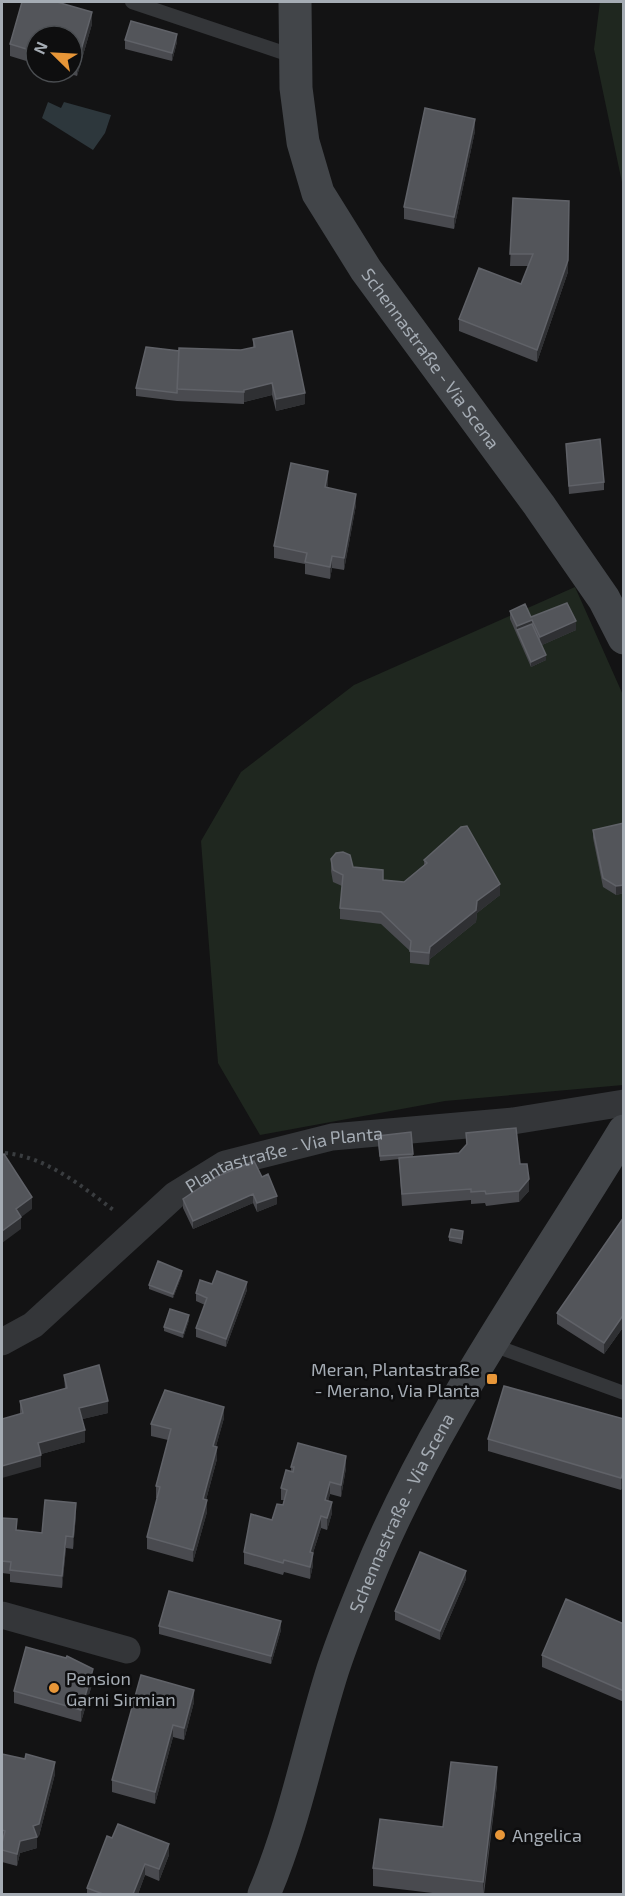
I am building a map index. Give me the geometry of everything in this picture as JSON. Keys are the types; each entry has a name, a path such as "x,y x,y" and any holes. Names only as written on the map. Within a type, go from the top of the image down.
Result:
{"street":[{"name":"Schennastraße - Via Scena","path":"295,2 296,88 303,142 318,193 366,270 539,505 604,599 624,638"},
{"name":"Plantastraße - Via Planta","path":"2,1342 33,1325 175,1195 225,1164 332,1137 513,1121 624,1102"},
{"name":"Schennastraße - Via Scena","path":"264,1894 283,1850 333,1669 367,1579 402,1501 490,1344 624,1131"},
{"path":"2,1615 127,1650"}],"lane":[{"path":"132,2 296,57"},
{"path":"490,1344 624,1393"}],"path":[{"path":"5,1153 27,1155 82,1186 138,1228"}],"shaded area":[{"path":"600,2 623,2 623,187 594,49"},
{"path":"48,102 61,108 64,102 111,115 105,133 93,150 42,118"},
{"path":"575,587 623,695 623,1085 445,1101 260,1135 218,1063 201,841 241,772 354,685"}],"building":[{"path":"22,2 57,2 92,12 84,40 84,24 24,24 24,48 10,44"},
{"path":"131,21 177,34 172,53 125,40"},
{"path":"425,108 475,119 454,217 404,207"},
{"path":"513,198 569,201 568,260 537,350 459,319 479,268 521,284 533,254 510,254"},
{"path":"292,331 305,393 276,399 272,383 244,390 244,392 177,389 179,348 241,350 255,347 253,339"},
{"path":"146,347 179,351 177,393 136,388"},
{"path":"600,439 604,482 569,486 566,444"},
{"path":"291,463 328,471 325,487 356,494 344,558 332,556 330,567 305,562 307,553 274,546"},
{"path":"567,603 576,621 540,637 532,620 517,626 510,611 525,604 531,617"},
{"path":"532,624 546,655 531,662 517,630"},
{"path":"624,823 624,885 616,886 603,878 593,830"},
{"path":"467,826 500,884 477,901 476,910 430,947 429,953 410,951 411,941 381,912 340,908 343,875 333,870 331,859 336,853 343,852 350,855 353,867 383,870 383,880 404,882 427,863 424,860 461,827"},
{"path":"516,1128 520,1164 527,1164 529,1179 519,1191 486,1194 485,1191 471,1192 471,1189 402,1194 399,1158 459,1153 467,1144 466,1133"},
{"path":"411,1132 413,1154 380,1156 378,1136"},
{"path":"4,1154 32,1197 16,1209 21,1217 2,1231 2,1156"},
{"path":"254,1161 262,1177 268,1174 277,1196 257,1203 253,1194 193,1221 183,1199 216,1177"},
{"path":"624,1217 624,1314 604,1343 557,1313"},
{"path":"451,1229 463,1231 462,1239 449,1237"},
{"path":"158,1261 182,1271 173,1294 149,1285"},
{"path":"217,1271 247,1282 226,1339 196,1328 207,1298 196,1293 200,1280 212,1284"},
{"path":"170,1309 189,1315 183,1333 164,1327"},
{"path":"99,1365 108,1401 79,1408 85,1430 38,1443 41,1455 2,1466 2,1419 23,1413 20,1401 67,1388 64,1375"},
{"path":"504,1386 624,1419 624,1470 621,1478 488,1439"},
{"path":"165,1390 224,1407 213,1446 217,1447 203,1499 207,1500 193,1550 147,1537 160,1487 156,1486 171,1429 151,1424"},
{"path":"298,1443 346,1456 341,1485 330,1482 325,1500 332,1502 327,1518 321,1516 310,1552 313,1553 310,1567 284,1560 283,1563 244,1552 251,1514 272,1520 277,1504 283,1505 287,1490 281,1488 286,1470 293,1472 294,1467 291,1467"},
{"path":"45,1500 76,1503 73,1537 66,1536 62,1576 10,1570 11,1562 2,1561 2,1518 17,1519 16,1530 42,1533"},
{"path":"420,1552 466,1571 440,1631 395,1611"},
{"path":"169,1591 281,1621 271,1656 159,1626"},
{"path":"566,1599 624,1624 624,1691 542,1655"},
{"name":"Pension Garni Sirmian","path":"26,1647 66,1658 67,1656 93,1669 81,1710 14,1691"},
{"path":"141,1675 194,1690 184,1728 173,1725 155,1792 112,1780"},
{"path":"2,1754 25,1759 26,1754 55,1762 39,1824 33,1826 37,1837 20,1841 17,1854 2,1850 5,1831 2,1830"},
{"path":"451,1762 497,1767 483,1882 373,1868 380,1819 443,1827"},
{"path":"118,1824 169,1844 159,1869 145,1864 133,1894 103,1894 87,1888 107,1836 112,1838"}],"place":[{"name":"Meran, Plantastraße - Merano, Via Planta","path":"492,1379"},
{"name":"Pension Garni Sirmian","path":"54,1688"},
{"name":"Angelica","path":"500,1835"}]}
